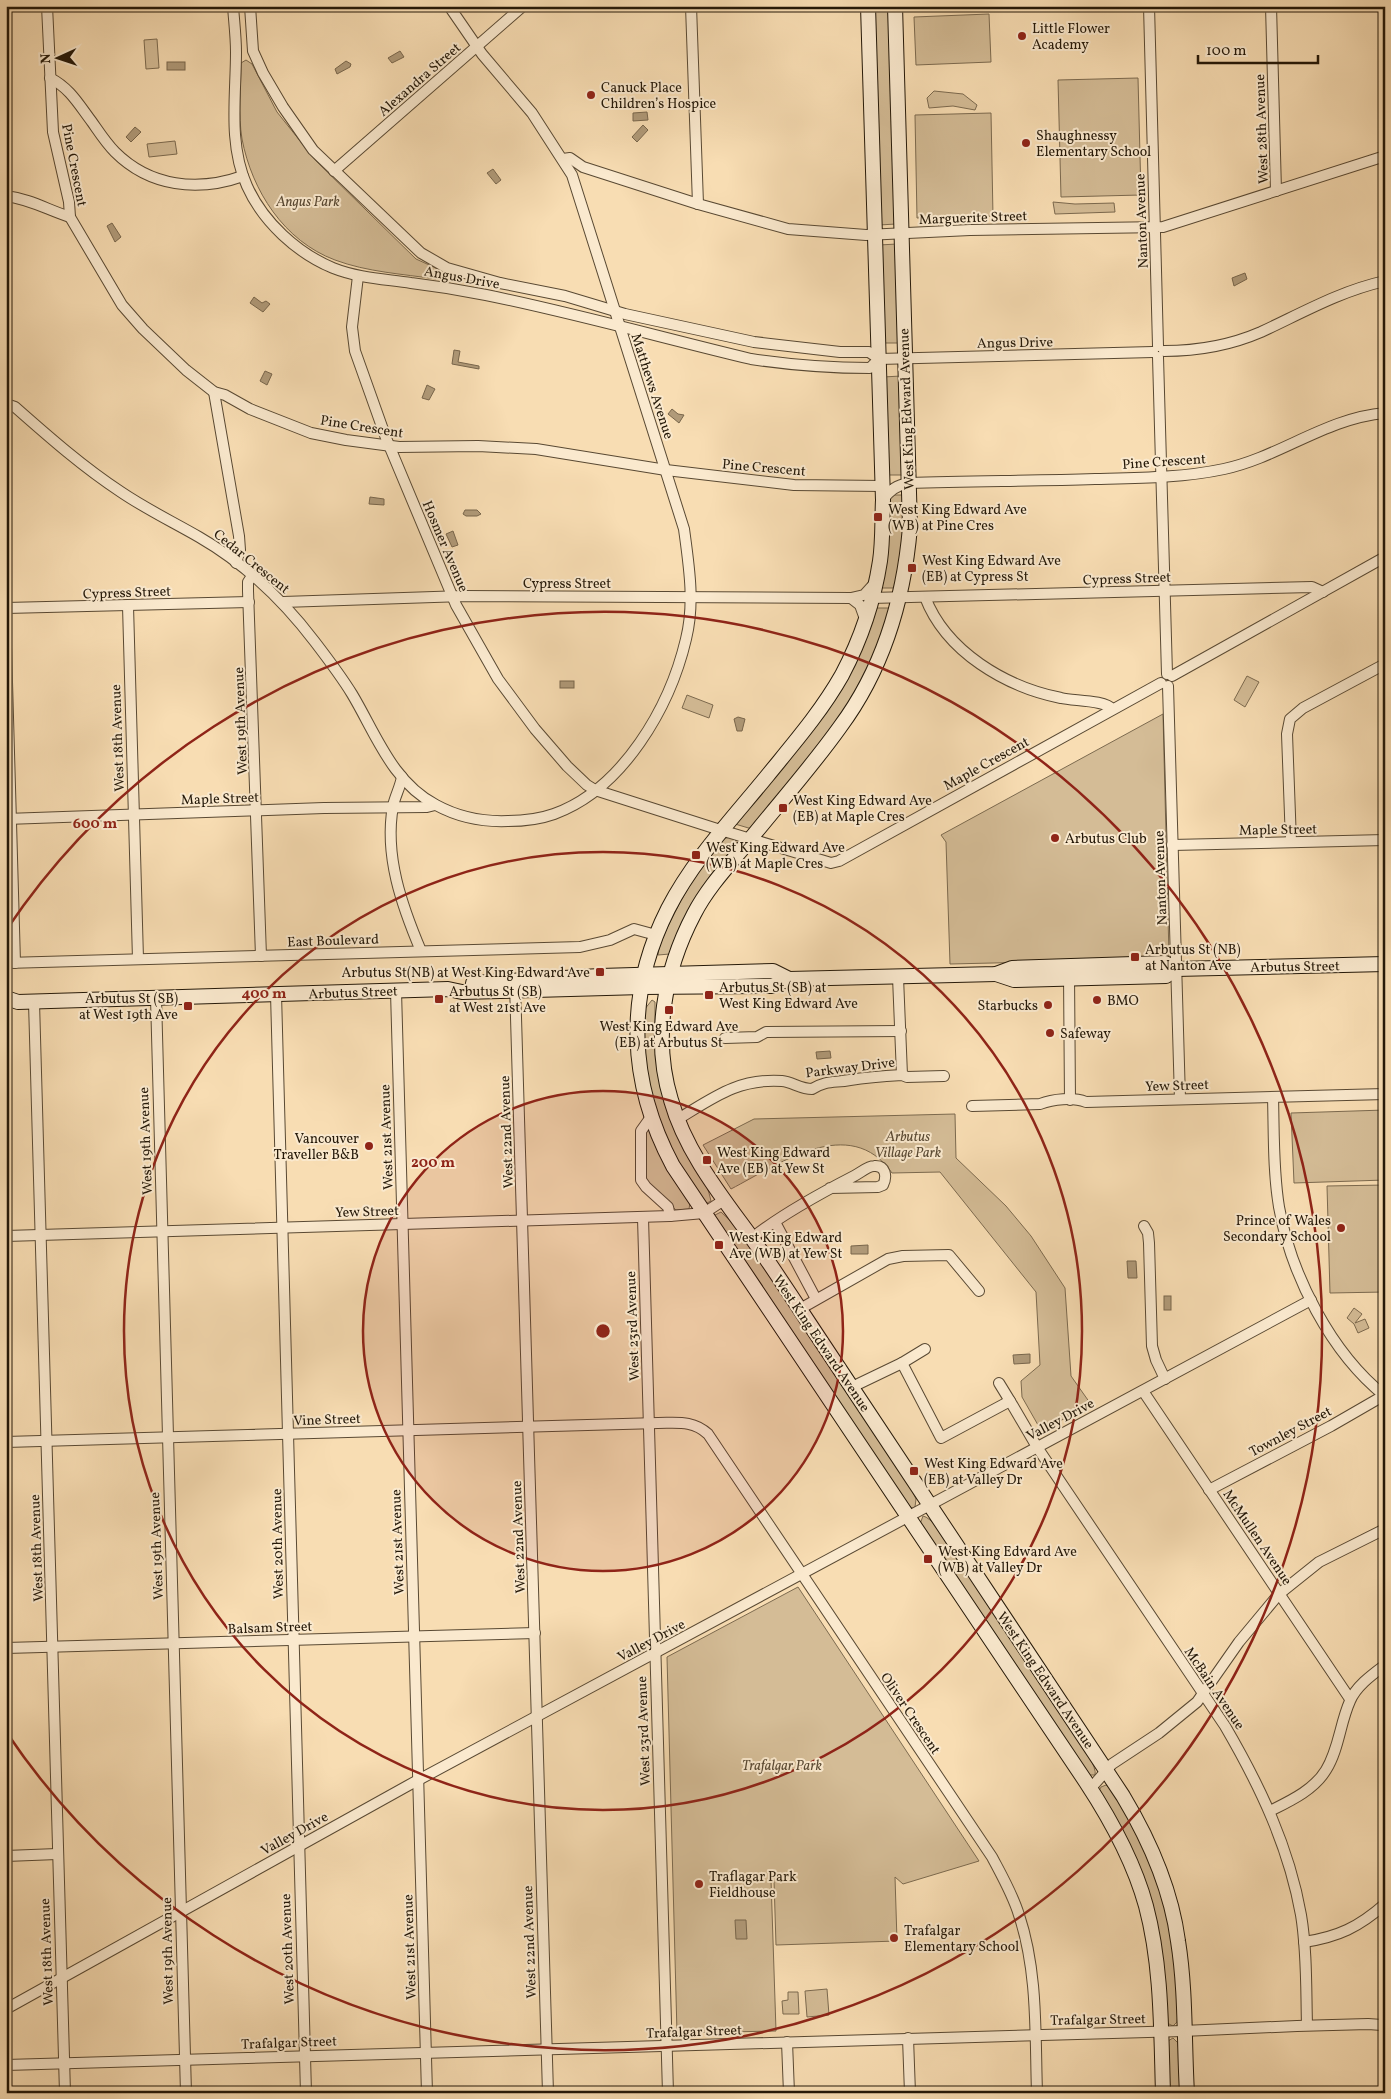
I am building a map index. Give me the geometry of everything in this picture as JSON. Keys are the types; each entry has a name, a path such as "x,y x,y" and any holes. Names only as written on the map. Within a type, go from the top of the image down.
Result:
{"main road":[{"name":"West King Edward Avenue","path":"868,6 883,500 880,561 865,619 843,673 820,710 723,831 683,885 656,935 643,980 638,1010 637,1045 641,1080 656,1132 673,1166 907,1518 1091,1788 1126,1854 1146,1906 1157,1969 1163,2093"},
{"name":"West King Edward Avenue","path":"895,6 910,527 908,556 900,598 880,657 842,726 711,887 699,904 684,932 669,980 661,1025 662,1054 667,1086 678,1119 698,1161 800,1308 1107,1771 1142,1828 1166,1886 1181,1957 1186,2093"},
{"name":"Arbutus Street","path":"10,1003 448,989 462,992 515,986 643,980 772,986 789,979 996,974 1014,980 1068,972 1166,976 1176,969 1385,964"}],"street":[{"name":"Pine Crescent","path":"47,6 53,132 69,202 70,217 122,304 165,351 214,392 225,395 250,409 311,432 346,440 390,446 478,446 536,449 666,470 794,486 882,486"},
{"name":"Angus Drive","path":"233,6 236,52 234,114 236,146 243,176 254,201 272,224 290,242 332,267 358,276 442,287 565,313 751,358 790,365 870,368 878,359"},
{"name":"Angus Drive","path":"250,6 252,51 283,107 313,150 421,254 447,268 500,283 564,296 616,311 754,342 840,352 869,352 878,359 1186,351 1228,342 1260,332 1294,314 1346,292 1385,281"},
{"name":"Matthews Avenue","path":"449,6 477,47 532,113 572,175 684,530 689,565 690,597 687,638 676,675 642,740 623,764 595,790"},
{"name":"Alexandra Street","path":"334,171 523,6"},
{"path":"691,6 698,204"},
{"name":"Nanton Avenue","path":"1149,6 1165,591 1170,675"},
{"name":"West 28th Avenue","path":"1271,6 1276,191"},
{"path":"236,52 252,51"},
{"path":"50,78 63,84 114,151 132,167 152,178 174,184 198,186 220,183 243,176"},
{"name":"Marguerite Street","path":"563,159 570,158 583,167 698,204 788,229 874,234 1155,227 1183,221 1385,156"},
{"path":"6,196 33,201 56,213 70,217"},
{"path":"442,287 447,268"},
{"name":"Hosmer Avenue","path":"358,276 352,327 355,351 390,446 452,596 468,629 503,686 535,729 567,766 595,790"},
{"path":"214,392 239,536 240,550 236,563"},
{"name":"Cedar Crescent","path":"6,404 15,407 88,469 125,494 200,538 236,563 283,602 315,642 351,693 386,758 402,777 435,805 479,820 526,820 554,814 595,790"},
{"name":"Pine Crescent","path":"883,500 890,490 909,483 1162,477 1194,474 1254,461 1324,428 1373,414 1385,413"},
{"path":"1164,684 1173,682 1170,675 1385,558"},
{"name":"West 19th Avenue","path":"252,576 248,582 261,956"},
{"name":"Cypress Street","path":"283,602 452,596 851,598 864,595 875,583"},
{"name":"Cypress Street","path":"871,598 1312,587 1322,592"},
{"path":"925,597 941,626 954,641 976,661 1000,677 1060,698 1105,704 1112,709"},
{"path":"851,598 860,605 865,619"},
{"name":"Cypress Street","path":"6,608 249,602"},
{"name":"West 18th Avenue","path":"128,606 138,959"},
{"path":"6,647 11,963"},
{"path":"1291,842 1288,734 1290,719 1303,708 1385,664"},
{"name":"Nanton Avenue","path":"1164,684 1172,845 1180,1099"},
{"name":"Maple Crescent","path":"595,790 825,862 839,861 1112,709 1164,684"},
{"path":"402,777 392,808 392,844 398,890 421,951"},
{"name":"Maple Street","path":"9,819 257,810 427,807 435,805"},
{"name":"Maple Street","path":"1172,845 1385,840"},
{"name":"East Boulevard","path":"11,963 580,947 610,940 634,929 656,935"},
{"path":"1068,972 1070,1100"},
{"path":"898,977 902,1075"},
{"name":"West 22nd Avenue","path":"515,986 548,2093"},
{"name":"West 21st Avenue","path":"396,991 427,2093"},
{"name":"West 20th Avenue","path":"276,994 306,2093"},
{"name":"West 19th Avenue","path":"156,998 186,2093"},
{"name":"West 18th Avenue","path":"34,1002 65,2093"},
{"path":"725,1038 757,1037 766,1032 901,1031"},
{"name":"Parkway Drive","path":"678,1119 735,1086 782,1081 812,1089 823,1082 863,1077 902,1075 907,1077 944,1076"},
{"name":"Yew Street","path":"972,1106 1040,1104 1048,1101 1070,1100 1086,1102 1385,1094"},
{"path":"1273,1097 1276,1180 1279,1207 1294,1260 1323,1325 1340,1349 1364,1377 1384,1396"},
{"path":"651,1117 644,1125 640,1139 642,1180 646,1187 668,1207 670,1216"},
{"path":"752,1238 830,1188 872,1166 882,1168 885,1172 886,1179 883,1185 878,1187 830,1188"},
{"name":"Yew Street","path":"6,1236 643,1218 704,1213 724,1200"},
{"name":"West 23rd Avenue","path":"643,1218 668,2093"},
{"path":"775,1222 816,1299"},
{"path":"1144,1226 1148,1233 1149,1243 1152,1346 1156,1360 1165,1378"},
{"path":"800,1308 888,1259 903,1256 950,1255 979,1291"},
{"name":"Valley Drive","path":"6,2009 418,1781 1311,1300"},
{"path":"852,1387 902,1363 925,1349"},
{"path":"902,1363 940,1438 1010,1401"},
{"name":"McBain Avenue","path":"999,1383 1037,1447 1225,1726 1252,1771 1270,1811 1288,1862 1300,1916 1304,1942 1307,2026"},
{"name":"McMullen Avenue","path":"1143,1391 1350,1699"},
{"name":"Townley Street","path":"1209,1490 1332,1426 1384,1396"},
{"name":"Oliver Crescent","path":"649,1424 691,1423 708,1434 992,1857 1019,1914 1031,1965 1037,2093"},
{"name":"Vine Street","path":"6,1442 649,1424"},
{"path":"1091,1788 1112,1764 1159,1733 1197,1702 1239,1642 1279,1594 1319,1562 1385,1529"},
{"name":"Balsam Street","path":"6,1648 535,1634"},
{"path":"1270,1811 1300,1796 1326,1771 1333,1757 1350,1699 1367,1679 1385,1665"},
{"path":"6,1856 57,1854"},
{"path":"1304,1942 1335,1935 1362,1923 1385,1904"},
{"name":"Trafalgar Street","path":"6,2065 1368,2024 1382,2026"},
{"path":"908,2038 910,2093"},
{"path":"787,2042 789,2093"}],"green space":[{"path":"873,6 890,6 896,224 879,225"},
{"path":"915,6 959,6 959,9 915,11"},
{"path":"989,14 991,62 916,65 914,17"},
{"path":"157,39 159,68 146,69 144,40"},
{"name":"Angus Park","path":"246,60 252,64 277,112 316,161 416,259 438,269 436,279 372,270 335,260 300,240 286,227 262,195 247,158 242,139 240,111 241,63"},
{"path":"1138,78 1141,195 1061,197 1058,80"},
{"path":"934,91 963,94 977,105 975,110 953,106 929,108 927,98"},
{"path":"991,113 993,216 917,218 915,115"},
{"path":"175,141 177,154 149,157 147,144"},
{"path":"1053,202 1075,204 1114,203 1115,212 1055,214"},
{"path":"897,244 900,343 882,343 879,245"},
{"path":"901,376 904,475 886,475 883,377"},
{"path":"893,495 904,495 905,515 897,588 879,588 887,498"},
{"path":"873,608 892,608 883,636 848,707 752,829 735,824 816,722"},
{"path":"1247,676 1259,682 1245,707 1234,700"},
{"path":"687,695 713,705 709,718 682,708"},
{"name":"Arbutus Club","path":"1163,714 1169,956 1163,959 950,964 946,842 941,835"},
{"path":"730,837 735,839 737,845 670,954 658,955 666,931 695,876 715,846 722,839"},
{"path":"652,1000 655,1002 655,1040 709,1193 711,1201 707,1203 699,1198 660,1132 643,1062 644,1010"},
{"path":"1385,1110 1385,1180 1294,1183 1291,1113"},
{"name":"Arbutus Village Park","path":"955,1114 956,1158 1006,1206 1031,1236 1065,1288 1071,1376 1090,1403 1042,1432 1022,1397 1021,1381 1040,1365 1036,1292 940,1172 892,1173 875,1155 856,1147 835,1145 814,1149 792,1157 731,1189 703,1145 754,1119"},
{"path":"648,1126 690,1203 689,1209 676,1210 646,1181 643,1136"},
{"path":"1385,1185 1385,1292 1330,1293 1327,1186"},
{"path":"721,1212 736,1226 907,1480 916,1499 915,1507 912,1508 908,1505 713,1216"},
{"path":"1354,1308 1362,1314 1355,1323 1365,1319 1369,1328 1358,1333 1354,1324 1347,1318"},
{"path":"923,1516 930,1520 959,1556 991,1605 990,1609 995,1611 1024,1656 1024,1660 1028,1661 1079,1737 1094,1767 1095,1775 1089,1775 920,1524"},
{"name":"Trafalgar Park","path":"798,1587 979,1861 903,1884 895,1877 897,1941 776,1945 774,1880 771,1880 776,2031 677,2033 667,1657"},
{"path":"1106,1785 1120,1799 1143,1840 1170,1918 1179,2005 1177,2022 1173,2026 1167,2023 1160,1960 1099,1791 1101,1787"},
{"path":"827,1989 829,2015 807,2017 805,1991"},
{"path":"788,1992 798,1992 799,2014 783,2014 782,2001 788,2000"},
{"path":"1173,2038 1178,2043 1183,2093 1167,2093 1168,2041"}],"shaded area":[{"path":"400,51 404,57 392,63 388,58"},
{"path":"346,61 351,64 350,67 337,74 335,69"},
{"path":"167,62 185,62 185,70 167,70"},
{"path":"647,112 648,120 633,121 633,113"},
{"path":"643,125 648,130 637,142 632,137"},
{"path":"135,127 141,132 131,142 126,137"},
{"path":"493,169 501,180 496,184 487,173"},
{"path":"112,223 121,237 115,242 107,226"},
{"path":"1245,273 1247,279 1234,286 1232,278"},
{"path":"254,297 262,303 266,301 270,304 263,312 250,303"},
{"path":"454,350 460,351 458,362 479,366 479,369 452,364"},
{"path":"265,371 272,374 267,385 260,381"},
{"path":"427,385 435,389 429,400 422,398"},
{"path":"672,409 678,414 684,415 679,423 668,414"},
{"path":"370,497 384,499 384,505 369,504"},
{"path":"465,510 477,510 481,514 466,516 463,514"},
{"path":"453,531 458,545 452,547 446,534"},
{"path":"560,681 574,681 574,688 560,688"},
{"path":"738,717 745,719 742,731 737,731 734,719"},
{"path":"830,1051 831,1058 817,1059 816,1052"},
{"path":"868,1245 868,1254 851,1254 851,1246"},
{"path":"1127,1261 1136,1261 1137,1278 1128,1278"},
{"path":"1164,1296 1171,1296 1171,1310 1164,1310"},
{"path":"1030,1354 1030,1363 1014,1364 1013,1355"},
{"path":"735,1920 746,1920 747,1939 736,1939"}],"place":[{"name":"Little Flower Academy","path":"1022,36"},
{"name":"Canuck Place Children’s Hospice","path":"591,95"},
{"name":"Shaughnessy Elementary School","path":"1026,143"},
{"name":"West King Edward Ave (WB) at Pine Cres","path":"878,517"},
{"name":"West King Edward Ave (EB) at Cypress St","path":"912,568"},
{"name":"West King Edward Ave (EB) at Maple Cres","path":"783,808"},
{"name":"Arbutus Club","path":"1055,838"},
{"name":"West King Edward Ave (WB) at Maple Cres","path":"696,855"},
{"name":"Arbutus St (NB) at Nanton Ave","path":"1135,957"},
{"name":"Arbutus St(NB) at West King Edward Ave","path":"600,972"},
{"name":"Arbutus St (SB) at West King Edward Ave","path":"709,995"},
{"name":"Arbutus St (SB) at West 21st Ave","path":"439,999"},
{"name":"BMO","path":"1097,1000"},
{"name":"Starbucks","path":"1048,1005"},
{"name":"Arbutus St (SB) at West 19th Ave","path":"188,1006"},
{"name":"West King Edward Ave (EB) at Arbutus St","path":"669,1010"},
{"name":"Safeway","path":"1050,1033"},
{"name":"Vancouver Traveller B&B","path":"369,1146"},
{"name":"West King Edward Ave (EB) at Yew St","path":"707,1160"},
{"name":"Prince of Wales Secondary School","path":"1341,1228"},
{"name":"West King Edward Ave (WB) at Yew St","path":"719,1245"},
{"name":"West King Edward Ave (EB) at Valley Dr","path":"914,1471"},
{"name":"West King Edward Ave (WB) at Valley Dr","path":"928,1559"},
{"name":"Traflagar Park Fieldhouse","path":"699,1884"},
{"name":"Trafalgar Elementary School","path":"894,1938"}]}
